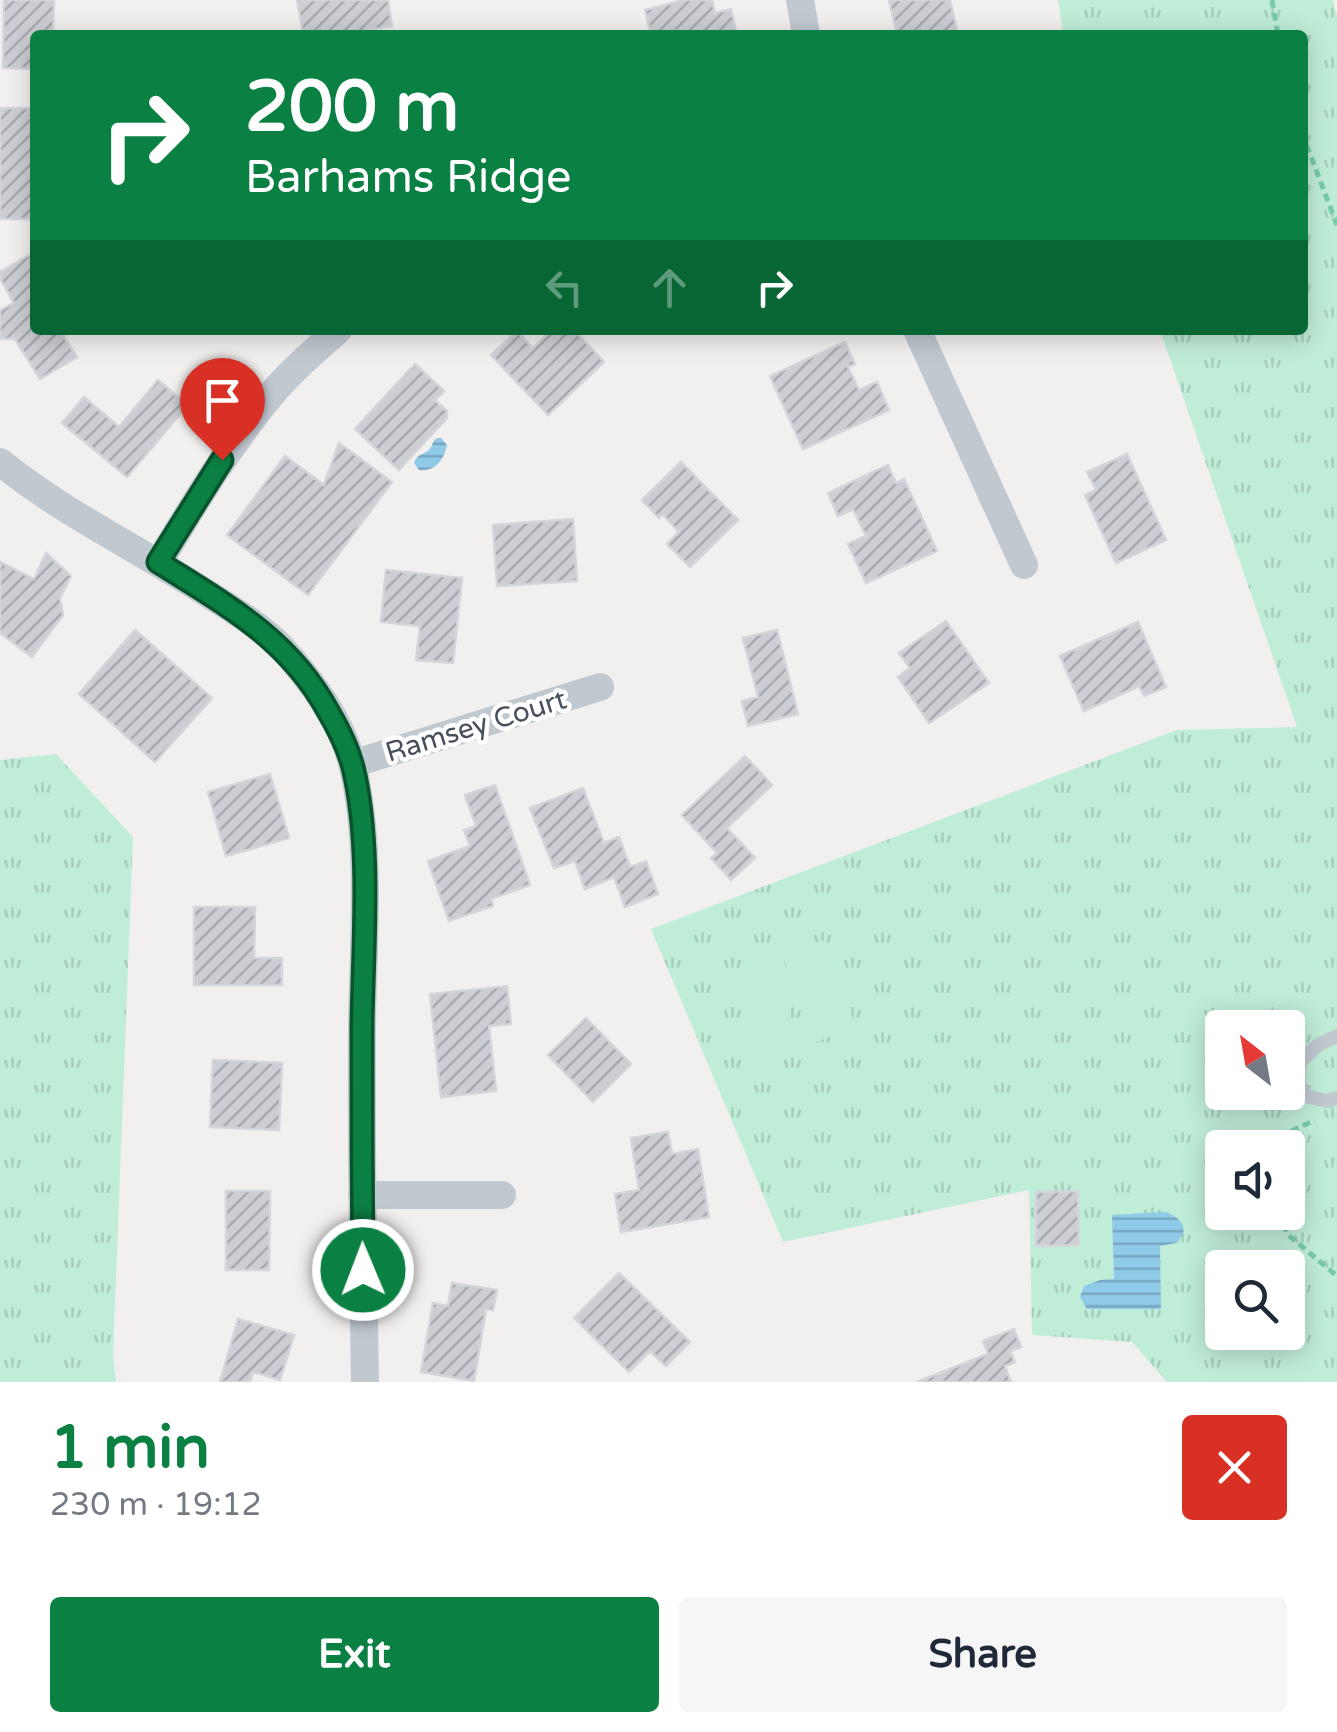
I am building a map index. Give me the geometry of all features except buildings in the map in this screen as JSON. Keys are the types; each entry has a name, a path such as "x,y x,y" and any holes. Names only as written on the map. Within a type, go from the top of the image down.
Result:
{"street":[{"path":"800,0 805,30"},
{"path":"158,562 238,437 278,387 333,335"},
{"path":"919,335 1024,565"},
{"path":"0,462 276,642 327,709 352,764 364,884 365,1382"},
{"name":"Ramsey Court","path":"352,764 600,687"},
{"path":"362,1195 502,1195"}],"lane":[{"path":"1337,1036 1318,1045 1300,1062 1298,1082 1306,1096 1327,1101 1337,1098"}],"path":[{"path":"1272,0 1277,30"},
{"path":"1308,149 1337,226"},
{"path":"1295,1130 1320,1119"},
{"path":"1286,1230 1337,1276"}],"green space":[{"path":"1058,0 1333,0 1337,16 1337,1382 1167,1382 1132,1342 1032,1335 1029,1190 783,1242 651,929 1177,730 1297,727 1162,335 1308,335 1308,30 1062,30"},
{"path":"56,754 133,837 113,1355 116,1382 0,1382 0,760"},
{"path":"823,940 856,1027 816,1042 782,955"},
{"path":"769,960 802,1047 762,1062 729,975"}],"water":[{"path":"437,438 447,445 444,456 434,467 419,470 415,460"},
{"path":"1166,1212 1180,1221 1184,1229 1176,1243 1160,1246 1161,1309 1087,1309 1080,1297 1084,1286 1114,1279 1112,1215"}],"route":[{"path":"222,460 158,562 276,642 327,709 352,764 359,804 364,918 363,1270"}]}
